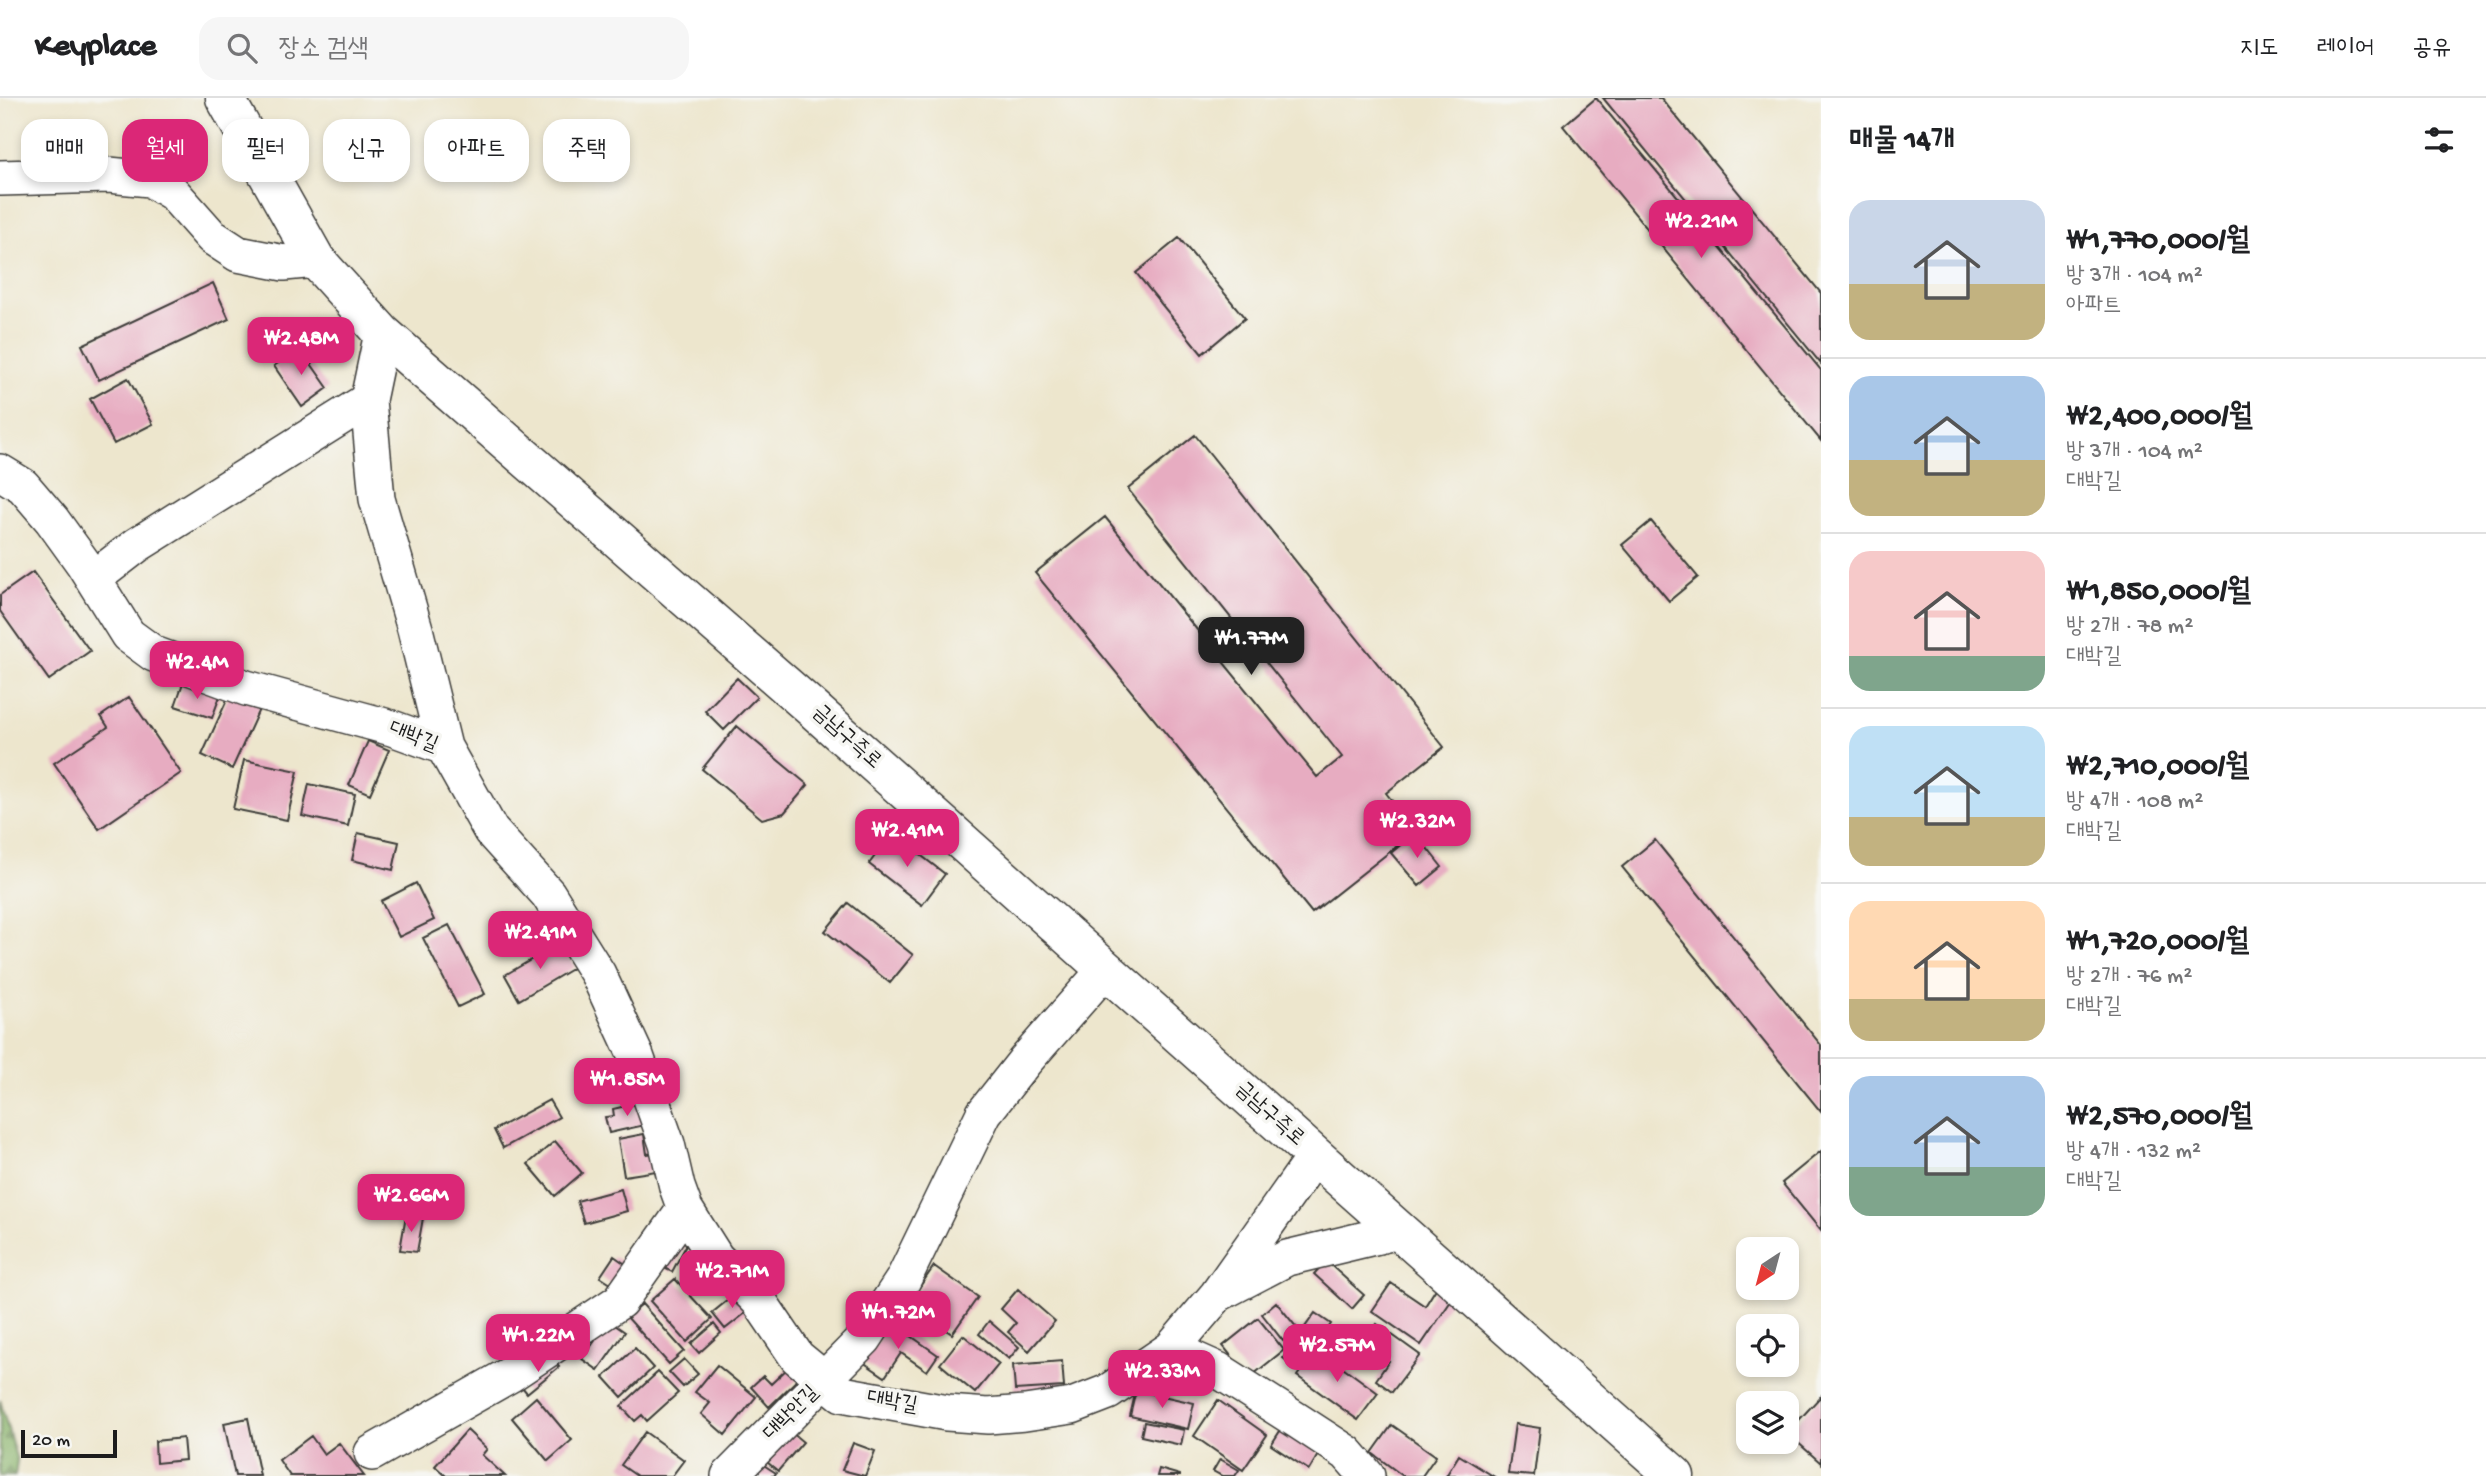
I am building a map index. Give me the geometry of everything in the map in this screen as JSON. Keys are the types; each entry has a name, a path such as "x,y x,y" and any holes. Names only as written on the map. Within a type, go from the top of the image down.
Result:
{"main road":[{"name":"금남구즉로","path":"225,98 316,260 382,333 814,710 1675,1476"}],"street":[{"path":"0,178 109,174 150,179 173,193 212,237 238,254 284,263 316,260"},
{"path":"382,333 368,400 377,499 415,629 444,747"},
{"path":"93,579 149,538 368,400"},
{"name":"대박길","path":"0,472 23,486 52,520 128,635 154,654 246,688 392,728 444,747 491,831 548,894 598,974 636,1056 667,1144 685,1209 716,1258 759,1301 797,1357 842,1394 947,1413 988,1416 1072,1406 1108,1392 1171,1349 1217,1295 1315,1156"},
{"name":"대박안길","path":"729,1476 864,1339 903,1280 985,1113 1025,1061 1105,970"},
{"path":"372,1453 511,1374 620,1301 685,1209"},
{"name":"대박길","path":"1217,1295 1287,1258 1399,1231"},
{"path":"1171,1349 1217,1370 1347,1453 1367,1476"}],"green space":[{"path":"0,1400 17,1461 15,1476 0,1476"}],"building":[{"path":"1596,98 1821,370 1821,441 1563,126"},
{"path":"1603,98 1661,98 1821,293 1821,364"},
{"path":"1179,238 1245,318 1202,354 1136,273"},
{"path":"213,283 229,319 99,380 82,345"},
{"path":"300,348 328,388 302,407 274,366"},
{"path":"128,378 153,424 114,444 90,399"},
{"path":"1195,435 1444,747 1386,793 1416,831 1312,913 1035,573 1105,517 1317,777 1342,757 1128,489"},
{"path":"1651,521 1698,577 1669,601 1622,545"},
{"path":"33,572 90,651 49,680 0,611 0,595"},
{"path":"737,678 757,697 724,730 705,711"},
{"path":"183,683 220,696 212,718 175,706"},
{"path":"231,691 261,705 232,769 202,755"},
{"path":"129,697 181,773 99,829 54,763 108,727 101,716"},
{"path":"737,726 808,785 784,813 762,819 702,769"},
{"path":"368,741 389,750 370,794 349,785"},
{"path":"244,760 298,771 287,820 233,809"},
{"path":"309,784 355,794 348,826 302,816"},
{"path":"358,833 399,842 393,870 352,860"},
{"path":"892,833 945,874 922,905 869,864"},
{"path":"1415,833 1442,867 1419,886 1391,853"},
{"path":"1655,840 1821,1045 1821,1112 1622,867"},
{"path":"416,883 434,920 399,937 381,901"},
{"path":"848,903 913,955 890,983 825,931"},
{"path":"449,925 485,994 458,1007 423,938"},
{"path":"560,943 575,967 519,1000 505,975"},
{"path":"549,1100 559,1117 503,1148 494,1130"},
{"path":"643,1102 649,1124 609,1133 605,1117 614,1116 613,1109"},
{"path":"644,1134 647,1154 660,1152 663,1170 624,1176 618,1139"},
{"path":"555,1141 582,1173 555,1196 528,1164"},
{"path":"1821,1151 1821,1231 1782,1183"},
{"path":"621,1189 627,1211 584,1223 577,1201"},
{"path":"406,1215 423,1218 417,1252 400,1250"},
{"path":"673,1230 690,1238 672,1272 656,1264"},
{"path":"614,1256 631,1268 617,1288 600,1277"},
{"path":"1326,1261 1364,1295 1352,1309 1314,1274"},
{"path":"934,1266 978,1297 952,1334 908,1304"},
{"path":"675,1279 712,1319 687,1342 650,1301"},
{"path":"1391,1283 1425,1306 1437,1287 1453,1298 1421,1345 1372,1311"},
{"path":"1018,1289 1055,1321 1029,1351 1008,1332 1016,1323 1001,1309"},
{"path":"739,1291 752,1308 725,1329 712,1313"},
{"path":"1276,1302 1298,1329 1283,1341 1262,1314"},
{"path":"642,1304 684,1351 669,1364 627,1317"},
{"path":"1315,1313 1331,1324 1298,1369 1283,1358"},
{"path":"1258,1318 1284,1350 1249,1378 1223,1346"},
{"path":"609,1321 625,1332 598,1370 582,1359"},
{"path":"989,1321 1019,1347 1009,1359 979,1334"},
{"path":"891,1322 938,1355 927,1371 901,1353 885,1377 863,1362"},
{"path":"714,1324 721,1333 699,1353 691,1344"},
{"path":"1377,1324 1420,1355 1392,1392 1376,1380 1389,1361 1364,1343"},
{"path":"963,1335 999,1364 975,1393 940,1364"},
{"path":"635,1348 653,1368 622,1397 604,1377"},
{"path":"1317,1348 1378,1393 1358,1420 1297,1376"},
{"path":"549,1356 559,1367 527,1393 517,1381"},
{"path":"684,1359 698,1374 683,1387 669,1372"},
{"path":"1062,1361 1064,1387 1015,1390 1013,1365"},
{"path":"717,1365 756,1397 725,1435 701,1414 710,1403 695,1392"},
{"path":"791,1365 802,1375 769,1407 751,1387 763,1376 771,1384"},
{"path":"658,1372 678,1393 647,1421 642,1415 635,1421 621,1406"},
{"path":"1136,1390 1194,1403 1188,1429 1130,1416"},
{"path":"1821,1396 1821,1463 1799,1444 1799,1420"},
{"path":"536,1397 572,1440 548,1461 512,1418"},
{"path":"1218,1400 1267,1435 1243,1470 1194,1436"},
{"path":"248,1418 260,1476 235,1476 224,1423"},
{"path":"1144,1422 1184,1430 1181,1445 1141,1436"},
{"path":"1515,1424 1540,1428 1534,1476 1508,1474"},
{"path":"1392,1425 1436,1456 1422,1476 1403,1476 1372,1453"},
{"path":"1282,1428 1319,1453 1309,1470 1271,1445"},
{"path":"467,1430 487,1449 482,1455 505,1476 446,1476 435,1466"},
{"path":"645,1432 684,1460 672,1476 637,1476 621,1465"},
{"path":"791,1432 803,1442 778,1471 767,1462"},
{"path":"311,1436 324,1454 339,1443 364,1476 290,1476 279,1460"},
{"path":"183,1438 185,1460 156,1463 155,1441"},
{"path":"853,1443 875,1451 865,1476 842,1470"},
{"path":"1459,1455 1493,1476 1446,1476"},
{"path":"1220,1459 1239,1470 1235,1476 1222,1476 1213,1471"},
{"path":"762,1464 776,1473 774,1476 755,1476"},
{"path":"1159,1469 1180,1475 1180,1476 1157,1476"}]}
